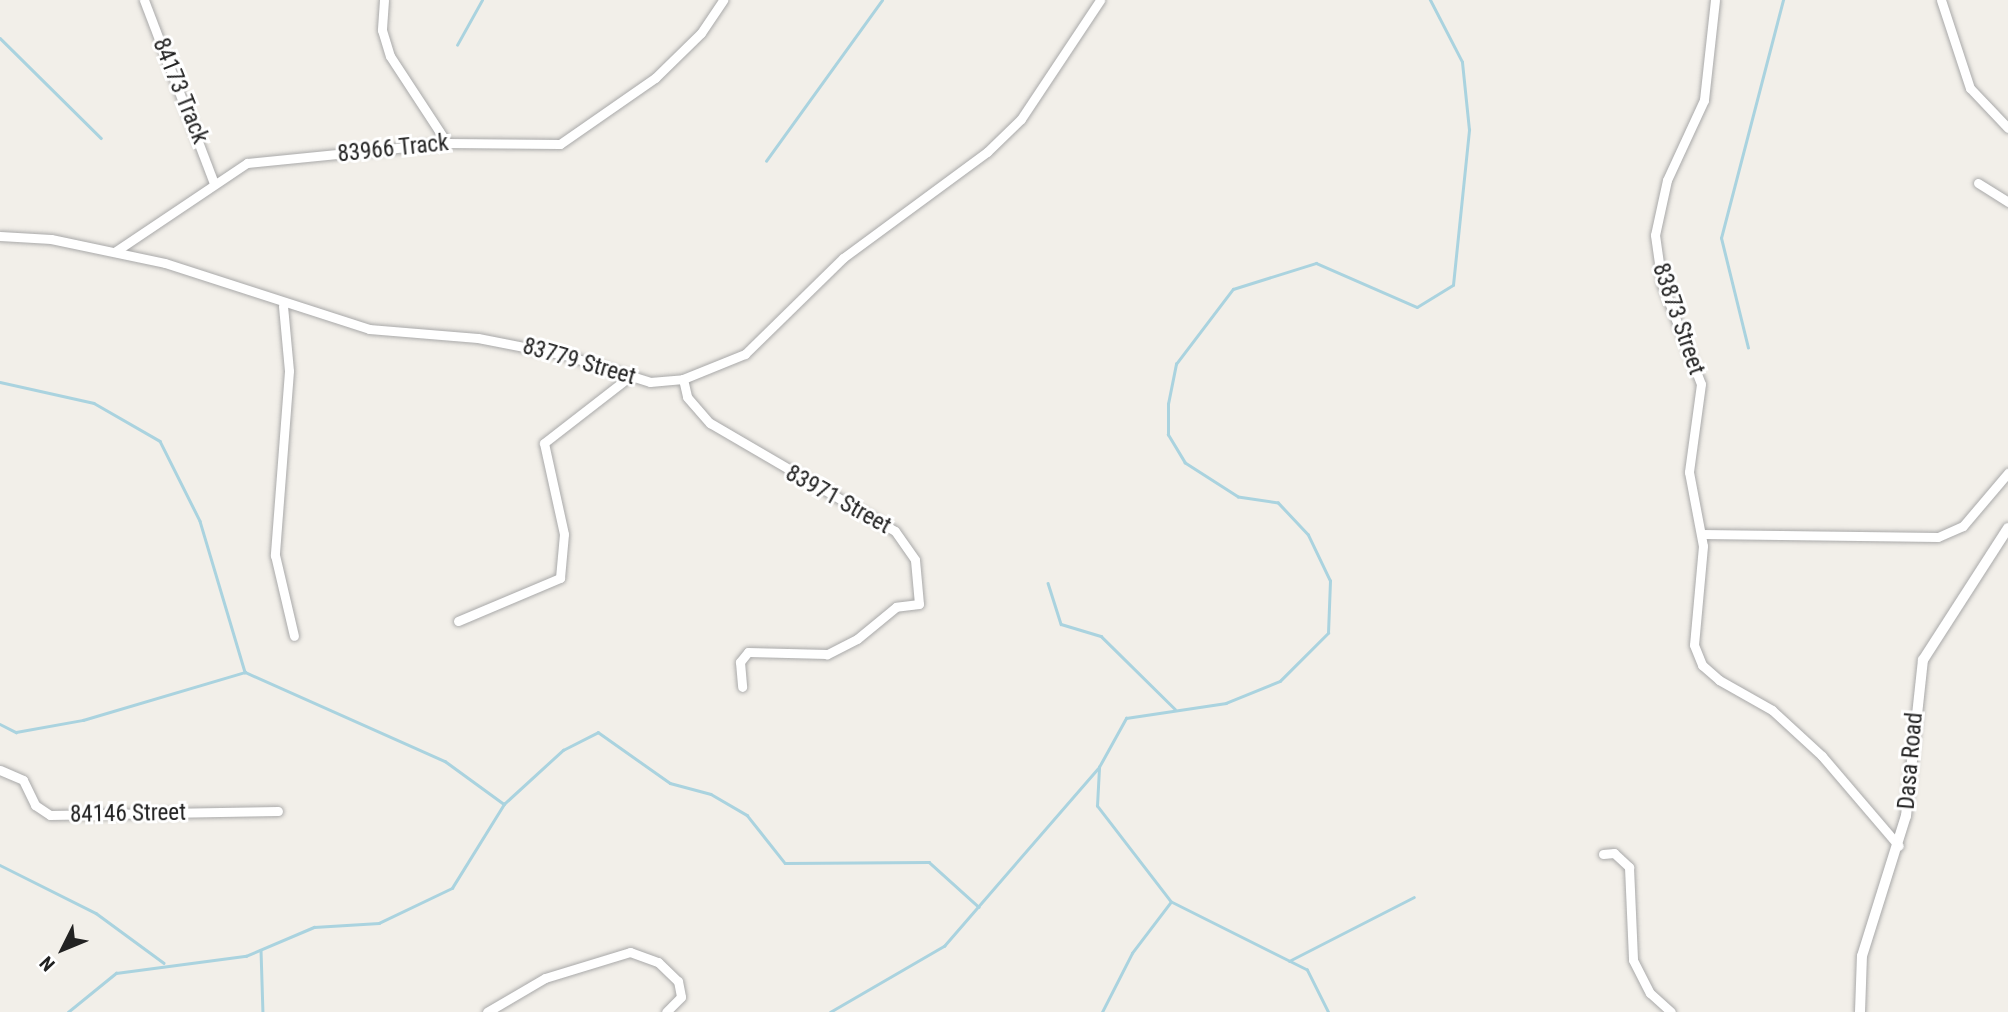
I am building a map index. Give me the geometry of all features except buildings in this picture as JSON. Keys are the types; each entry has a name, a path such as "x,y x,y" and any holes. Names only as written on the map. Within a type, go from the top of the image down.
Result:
{"street":[{"name":"84173 Track","path":"144,0 214,183"},
{"path":"384,0 382,30 390,56 447,143"},
{"name":"83966 Track","path":"117,251 247,163 270,158 447,143 545,148 571,139 682,54 723,0"},
{"name":"83779 Street","path":"0,236 117,251 202,273 283,306 369,329 509,343 629,377 683,379 745,354 850,252 987,152 1021,119 1100,0"},
{"name":"83873 Street","path":"1715,0 1704,100 1667,180 1655,235 1662,284 1701,384 1689,472 1702,534 1693,633 1697,657 1726,686 1772,710 1822,756 1900,847"},
{"path":"1941,0 1970,88 2008,128"},
{"path":"1978,183 2008,202"},
{"path":"283,306 289,372 275,555 294,636"},
{"path":"458,621 560,578 564,534 544,443 629,377"},
{"name":"83971 Street","path":"683,379 687,397 710,423 895,531 915,560 919,604 896,607 857,639 827,654 748,652 740,662 742,687"},
{"path":"1702,534 1938,537 1963,526 2008,472"},
{"name":"Dasa Road","path":"1860,1012 1862,956 1900,847 1923,660 2008,528"},
{"name":"84146 Street","path":"0,770 23,780 35,805 50,815 278,811"},
{"path":"1603,854 1614,853 1629,867 1633,960 1650,993 1671,1012"},
{"path":"487,1012 545,978 630,952 659,962 678,981 681,997 666,1012"}],"waterway":[{"path":"457,45 482,0"},
{"path":"766,161 882,0"},
{"path":"1328,1012 1307,970 1171,902 1097,806 1099,767 1126,718 1226,703 1280,681 1328,633 1330,581 1308,535 1278,503 1238,497 1185,463 1168,435 1168,404 1176,364 1233,289 1316,263 1417,307 1453,285 1469,130 1462,62 1430,0"},
{"path":"1748,348 1721,238 1783,0"},
{"path":"0,38 101,138"},
{"path":"0,382 94,403 160,441 200,521 245,672 445,761 504,804"},
{"path":"1048,583 1061,624 1101,636 1175,709"},
{"path":"0,724 16,732 83,720 245,672"},
{"path":"68,1012 116,973 246,956 314,927 379,923 452,888 504,804 563,750 598,732 670,783 711,794 747,815 785,863 929,862 979,907"},
{"path":"830,1012 944,946 1098,768"},
{"path":"0,865 96,913 164,963"},
{"path":"1289,961 1414,897"},
{"path":"1102,1012 1132,953 1170,903"},
{"path":"261,950 263,1012"}]}
